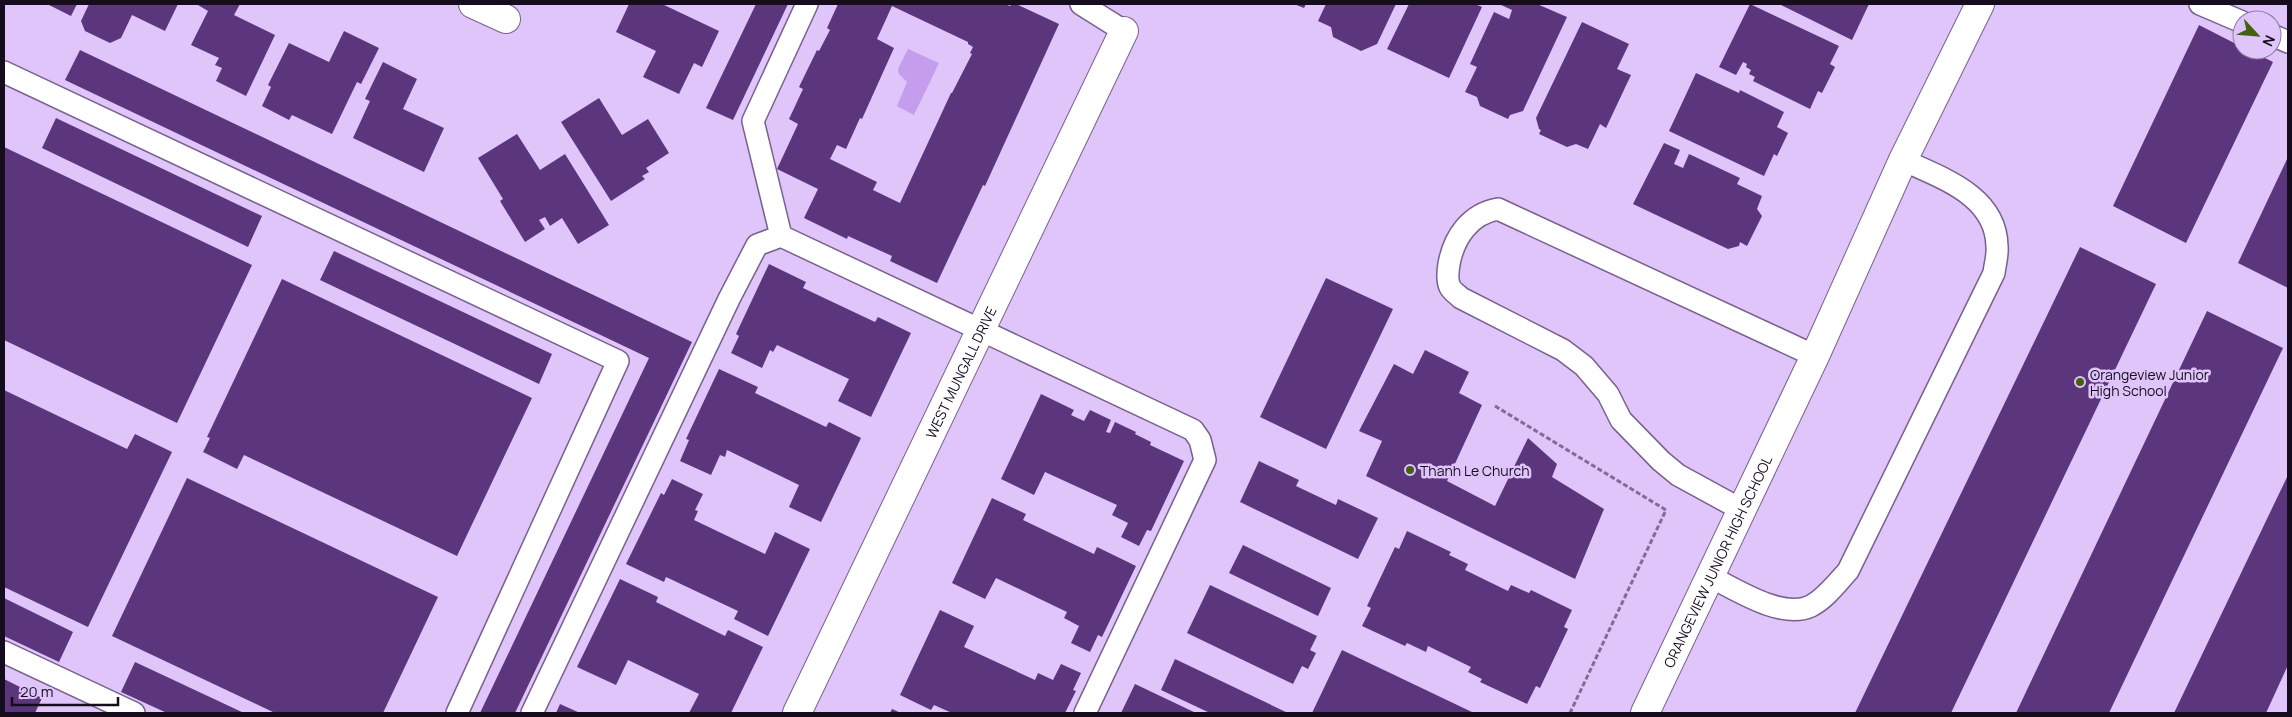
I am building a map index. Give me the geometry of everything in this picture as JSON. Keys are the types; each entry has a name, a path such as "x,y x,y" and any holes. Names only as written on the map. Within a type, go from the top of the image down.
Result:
{"main road":[{"path":"473,4 506,19"},
{"name":"ORANGEVIEW JUNIOR HIGH SCHOOL","path":"1645,713 1815,356 1903,160 1980,4"},
{"name":"WEST MUNGALL DRIVE","path":"797,713 1124,31"}],"lane":[{"path":"781,236 753,121 807,4"},
{"path":"1081,4 1124,31"},
{"path":"2200,4 2232,18"},
{"path":"4,72 618,361 457,713"},
{"path":"1709,576 1768,605 1790,610 1810,606 1828,593 1848,571 1994,273 1998,245 1992,221 1979,203 1964,189 1903,160"},
{"path":"1742,510 1678,475 1661,460 1621,420 1608,394 1584,366 1563,350 1461,298 1450,287 1448,271 1452,246 1464,227 1488,210 1498,209 1815,356"},
{"path":"532,713 733,291 758,245 781,236 1193,430 1200,440 1206,460 1085,713"},
{"path":"4,652 134,713"}],"path":[{"path":"1495,406 1666,510 1570,713"}],"shaded area":[{"path":"908,49 939,63 914,115 897,106 907,82 899,74 898,69"}],"building":[{"path":"47,4 77,4 71,16"},
{"path":"89,4 178,4 165,31 132,15 121,38 110,43 85,31 81,21"},
{"path":"198,4 240,4 234,15 275,35 246,96 216,81 222,68 215,65 219,58 191,45 208,11"},
{"path":"629,4 662,4 719,31 702,67 694,63 679,94 643,77 656,51 616,32"},
{"path":"756,4 788,4 733,120 706,108"},
{"path":"838,4 1005,4 1010,6 1016,4 1059,24 985,186 983,185 937,283 890,261 892,256 848,236 847,239 804,218 818,189 777,169 798,124 789,119 803,89 799,87 817,50 819,51 830,30 827,28","holes":["892,6 968,42 973,47 970,53 972,54 951,93 900,203 873,190 877,182 830,159 837,145 846,149 860,118 862,119 894,48 877,39"]},
{"path":"1294,4 1306,4 1304,8"},
{"path":"1326,4 1396,4 1377,44 1361,51 1333,37 1331,27 1318,21"},
{"path":"1409,4 1475,4 1482,7 1449,78 1387,49"},
{"path":"1499,4 1537,4 1567,17 1523,111 1510,115 1508,119 1480,106 1477,97 1465,92 1477,67 1470,64 1494,12 1509,19 1512,10"},
{"path":"1750,4 1839,46 1830,64 1835,67 1822,93 1818,91 1810,109 1753,81 1755,77 1749,74 1751,70 1743,62 1736,75 1719,67"},
{"path":"1779,4 1869,4 1852,40"},
{"path":"1582,22 1629,44 1617,69 1631,75 1606,128 1600,124 1588,149 1576,144 1567,147 1539,134 1541,130 1536,118"},
{"path":"2199,25 2232,42 2232,60 2269,60 2273,62 2186,243 2113,206"},
{"path":"344,31 379,48 361,84 357,82 332,134 292,115 289,120 262,106 271,87 268,85 289,43 329,62"},
{"path":"80,50 692,342 515,713 480,713 649,358 65,80"},
{"path":"383,62 417,79 403,109 444,128 424,172 353,138 370,101 365,99"},
{"path":"1696,73 1739,93 1740,90 1784,112 1777,127 1788,133 1777,156 1774,154 1764,176 1669,131"},
{"path":"599,98 622,135 648,119 669,153 646,168 649,172 642,176 645,179 611,201 561,122"},
{"path":"56,118 262,216 248,247 42,148"},
{"path":"517,134 540,170 565,154 609,225 578,244 562,218 550,226 545,217 539,220 545,229 525,242 500,201 503,199 478,158"},
{"path":"1664,143 1680,150 1674,164 1683,168 1689,154 1740,178 1737,184 1762,196 1757,209 1762,216 1747,246 1740,242 1739,246 1728,249 1633,204"},
{"path":"4,147 252,265 177,423 4,340"},
{"path":"2288,157 2288,288 2238,263"},
{"path":"2080,247 2156,284 1951,713 1855,713"},
{"path":"334,251 552,354 539,384 320,280"},
{"path":"769,264 806,282 803,288 875,322 878,317 911,333 871,417 838,401 849,379 777,345 773,352 770,350 762,368 731,353 739,336 736,334"},
{"path":"1326,278 1393,309 1326,449 1260,417"},
{"path":"282,279 532,398 457,556 244,455 237,469 203,452 210,438 207,437"},
{"path":"2207,311 2283,348 2109,713 2016,713"},
{"name":"Thanh Le Church","path":"1425,350 1469,372 1459,393 1482,405 1447,481 1495,506 1528,438 1557,464 1552,477 1604,509 1575,579 1366,476 1382,441 1359,431 1394,364 1413,374"},
{"path":"719,369 758,387 755,393 826,427 829,422 861,438 821,522 789,507 799,485 727,450 725,457 720,455 711,475 680,461 689,440 686,439"},
{"path":"4,390 127,449 135,434 172,452 88,627 4,587"},
{"path":"1041,394 1074,410 1071,415 1084,421 1090,410 1111,420 1106,432 1110,433 1115,422 1136,432 1135,434 1151,442 1150,445 1184,461 1151,531 1147,530 1139,546 1121,537 1128,523 1112,515 1117,505 1045,472 1034,495 1001,479"},
{"path":"1259,461 1299,480 1296,486 1336,505 1338,499 1378,518 1358,559 1240,502"},
{"path":"2288,475 2288,665 2266,713 2174,713"},
{"path":"187,478 438,597 383,713 275,713 112,636"},
{"path":"672,479 703,494 695,510 698,511 694,520 765,554 775,532 810,549 768,636 734,619 738,611 666,577 664,582 626,564 661,493 664,495"},
{"path":"992,498 1026,514 1023,520 1094,554 1097,547 1136,566 1102,637 1098,635 1090,652 1071,643 1079,626 1064,618 1067,612 996,578 985,599 952,583"},
{"path":"1407,531 1451,552 1449,555 1468,564 1465,570 1508,591 1511,585 1529,593 1531,590 1572,610 1564,627 1568,629 1540,688 1536,686 1527,704 1480,682 1482,679 1468,672 1471,667 1428,646 1426,652 1407,643 1405,646 1362,626 1371,608 1367,606 1395,547 1399,549"},
{"path":"1243,545 1331,588 1318,616 1229,573"},
{"path":"620,579 658,597 656,602 725,636 728,630 763,647 731,713 689,713 699,694 628,660 616,685 577,667"},
{"path":"1210,585 1317,636 1310,650 1316,653 1308,669 1302,666 1293,684 1187,633"},
{"path":"4,598 73,632 59,662 4,636"},
{"path":"940,610 974,626 964,647 1035,680 1038,673 1053,680 1061,664 1081,673 1073,690 1076,691 1065,713 952,713 934,705 931,710 900,695"},
{"path":"1342,650 1474,713 1312,713"},
{"path":"1175,659 1288,713 1210,713 1161,690"},
{"path":"135,662 244,713 167,713 121,692"},
{"path":"4,679 42,698 35,713 4,713"},
{"path":"1135,684 1196,713 1121,713"},
{"path":"560,704 580,713 556,713"},
{"path":"892,709 901,713 890,713"}],"place":[{"name":"Orangeview Junior High School","path":"2080,382"},
{"name":"Thanh Le Church","path":"1410,470"}]}
